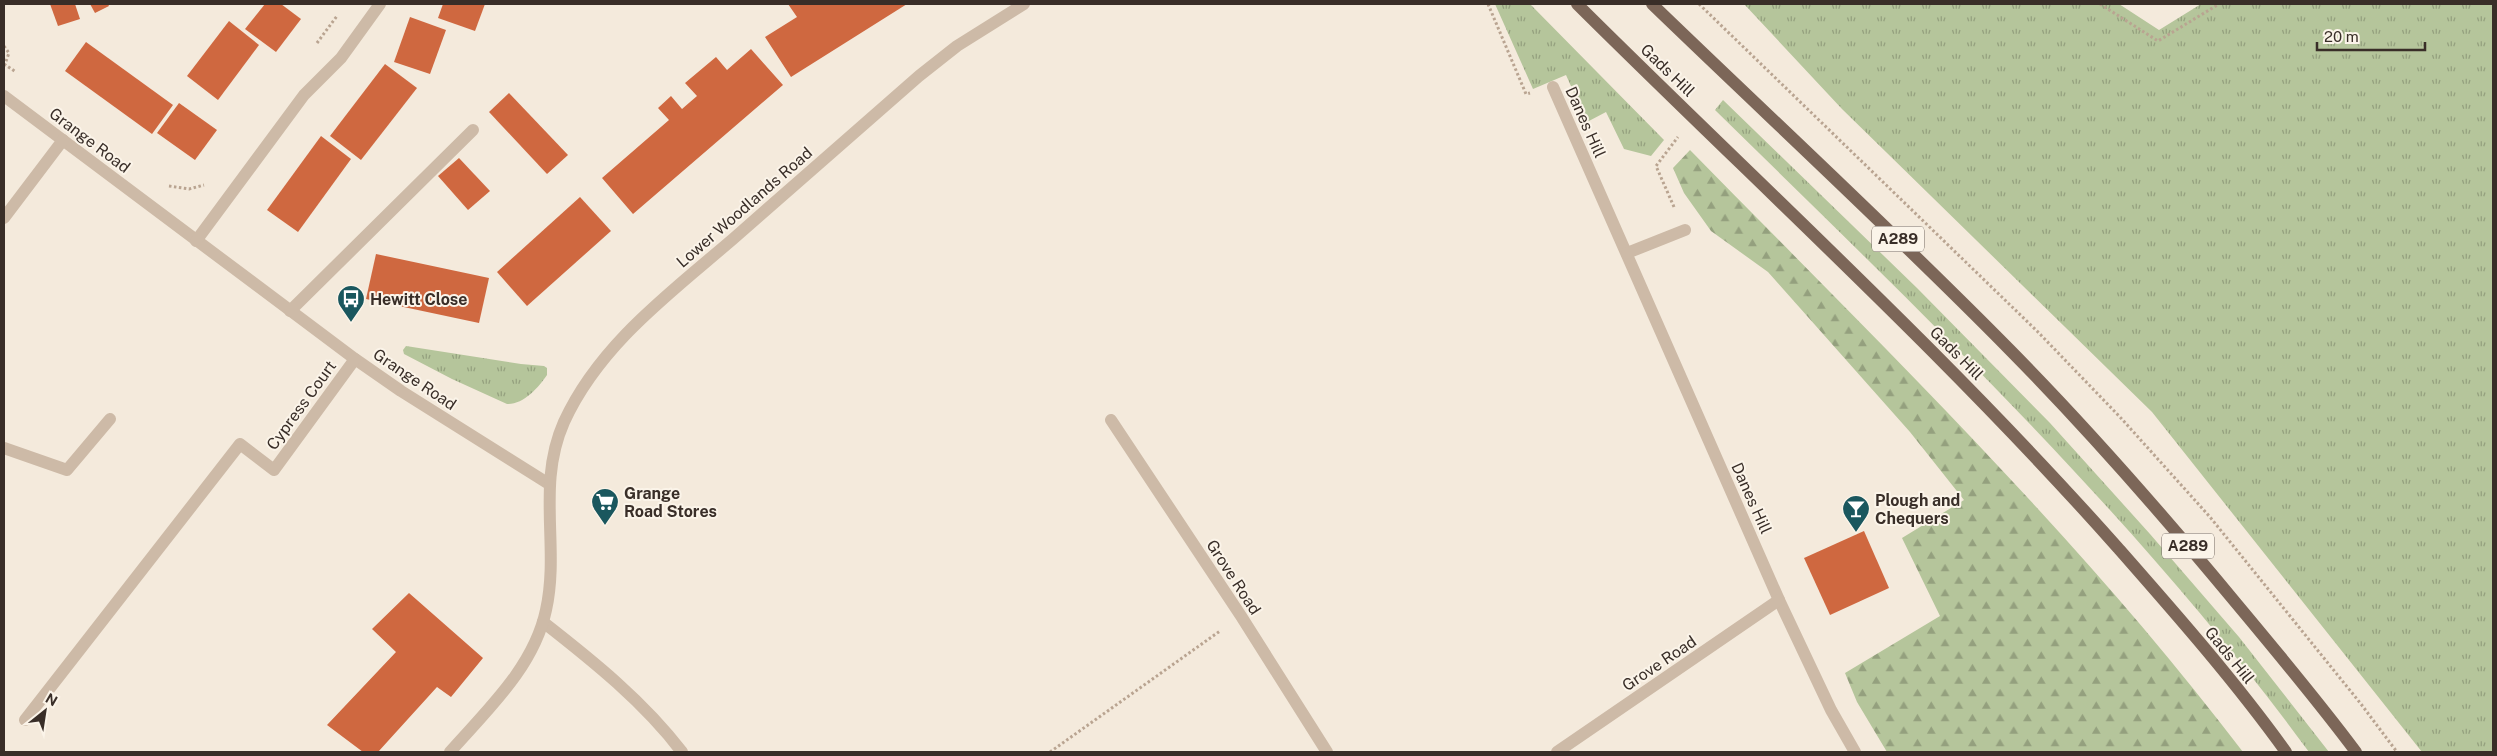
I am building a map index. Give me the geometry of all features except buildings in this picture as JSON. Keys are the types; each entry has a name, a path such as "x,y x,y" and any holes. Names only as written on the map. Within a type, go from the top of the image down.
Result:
{"main road":[{"name":"Gads Hill","path":"1577,4 1966,385 2067,490 2159,594 2264,722 2286,752"},
{"name":"A289","path":"1652,4 1841,184 2009,349 2066,409 2182,538 2326,711 2356,752"}],"street":[{"path":"196,240 304,95 341,58 380,4"},
{"name":"Lower Woodlands Road","path":"548,484 558,436 579,392 595,368 624,336 919,76 964,42 1024,4"},
{"name":"Danes Hill","path":"1553,86 1779,600 1831,710 1855,752"},
{"name":"Grange Road","path":"4,96 355,359 415,400 548,484"},
{"path":"290,311 472,130"},
{"path":"4,218 63,140"},
{"path":"1627,253 1685,230"},
{"name":"Cypress Court","path":"25,720 240,444 274,470 355,359"},
{"path":"4,448 67,470 110,419"},
{"name":"Grove Road","path":"1111,420 1241,616 1327,752"},
{"path":"450,752 516,675 532,648 543,622 550,576 548,484"},
{"name":"Grove Road","path":"1557,752 1779,600"},
{"path":"543,622 596,663 670,736 682,752"}],"path":[{"path":"1488,4 1526,94"},
{"path":"1699,4 1749,51"},
{"path":"2100,4 2158,41 2218,4"},
{"path":"313,49 340,11"},
{"path":"4,46 8,51 9,57 4,64 22,76"},
{"path":"1675,139 1656,166 1685,230"},
{"path":"166,185 189,189 200,187 209,181"},
{"path":"1050,752 1241,616"}],"green space":[{"path":"1495,4 1530,4 1664,140 1651,156 1624,149 1606,112 1587,122 1566,75 1533,89"},
{"path":"1744,4 2119,4 2159,30 2201,4 2493,4 2493,752 2422,752 2152,412 1842,109"},
{"path":"1723,100 1917,288 2050,423 2239,637 2329,752 2309,752 2242,665 2100,499 1949,341 1715,110"},
{"path":"1690,150 1905,369 2046,518 2180,672 2243,752 1887,752 1857,702 1845,673 1940,616 1902,538 1964,500 1910,432 1768,272 1711,231 1684,193 1673,168"},
{"path":"406,346 544,366 547,368 547,375 540,385 525,398 513,404 507,404 452,379 404,354 403,350"}],"place":[{"name":"Hewitt Close","path":"351,323"},
{"name":"Grange Road Stores","path":"605,526"},
{"name":"Plough and Chequers","path":"1856,533"}]}
